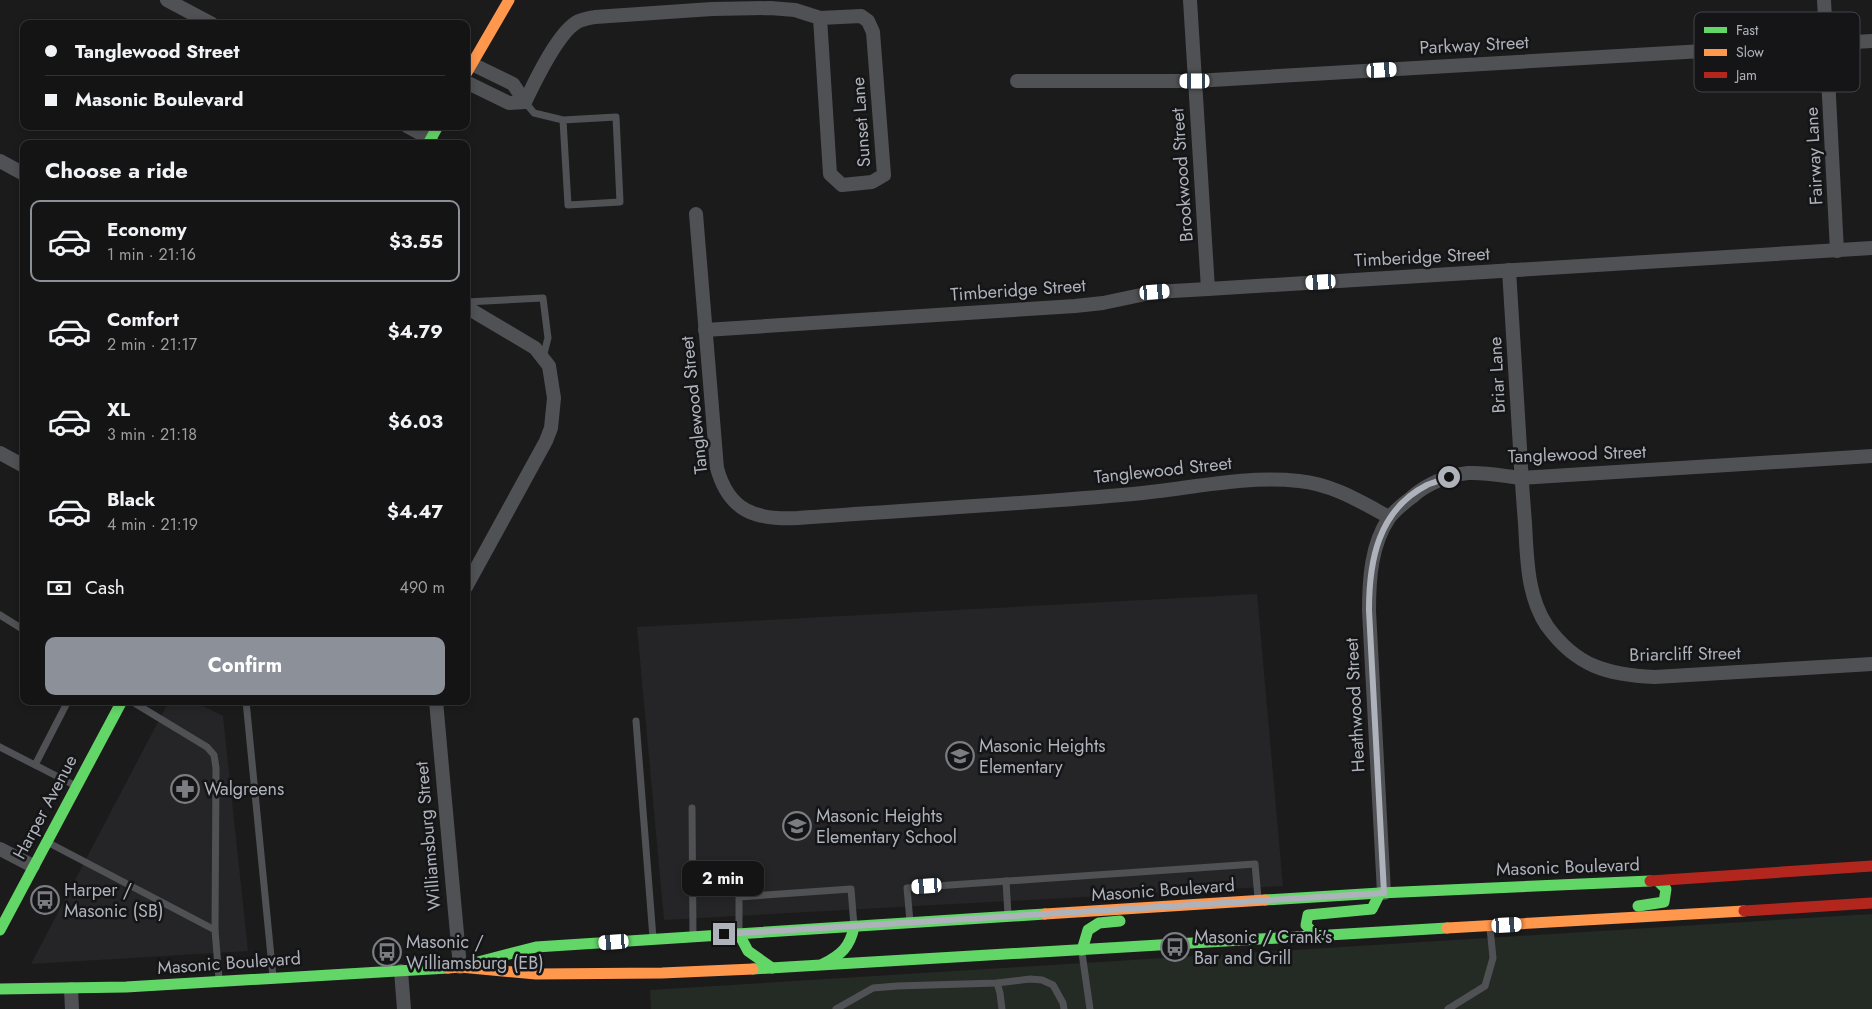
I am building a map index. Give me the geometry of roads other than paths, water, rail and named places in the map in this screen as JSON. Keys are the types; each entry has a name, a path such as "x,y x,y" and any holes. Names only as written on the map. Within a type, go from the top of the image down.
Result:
{"main road":[{"path":"470,67 509,0"},
{"name":"Harper Avenue","path":"0,930 4,913 33,866 120,705"},
{"name":"Masonic Boulevard","path":"460,967 536,947 1382,893 1658,881 1872,866"},
{"path":"1575,920 1619,907 1664,902 1666,889 1658,881"},
{"path":"1317,937 1305,924 1305,919 1308,915 1372,910 1382,893"},
{"path":"1154,919 1172,917 1230,903"},
{"name":"Masonic Boulevard","path":"0,989 126,987 460,967 536,974 662,973 820,966 1872,903"},
{"path":"1082,950 1088,930 1099,923 1135,920"},
{"path":"820,966 842,955 851,942 854,926"},
{"path":"739,934 748,951 772,968"},
{"path":"653,939 652,956 662,973"}],"street":[{"path":"167,0 204,20"},
{"name":"Brookwood Street","path":"1190,0 1208,288"},
{"name":"Sunset Lane","path":"525,102 558,42 567,30 579,21 595,17 702,9 770,8 795,10 820,18 861,16 868,21 873,32 884,175 872,182 842,184 830,174 820,18"},
{"name":"Parkway Street","path":"1017,81 1195,81 1694,52"},
{"path":"470,69 513,84 525,102"},
{"path":"470,84 509,103 525,102"},
{"name":"Fairway Lane","path":"1829,92 1837,250"},
{"path":"413,130 428,140"},
{"path":"0,161 20,172"},
{"name":"Tanglewood Street","path":"696,214 717,468 727,493 744,509 765,518 798,518 1135,494 1230,481 1277,479 1301,481 1328,487 1390,517 1416,493 1427,486 1449,477 1468,473 1521,478 1872,456"},
{"name":"Timberidge Street","path":"706,330 1075,306 1103,303 1155,292 1208,288 1872,248"},
{"name":"Briar Lane","path":"1509,270 1521,478"},
{"path":"470,309 535,348 549,366 554,390 551,428 546,441 470,579"},
{"path":"0,453 20,464"},
{"name":"Briarcliff Street","path":"1521,478 1530,577 1537,606 1546,625 1562,644 1584,661 1604,671 1627,676 1655,677 1872,664"},
{"name":"Heathwood Street","path":"1382,893 1369,584 1378,543 1390,517"},
{"name":"Williamsburg Street","path":"436,705 460,967"},
{"path":"0,849 33,866"},
{"path":"401,971 404,1009"},
{"path":"71,988 72,1009"}],"lane":[{"path":"525,102 534,113 563,120 616,117 620,202 568,205 563,120"},
{"path":"470,302 543,298 548,338 543,357"},
{"path":"0,615 20,628"},
{"path":"36,765 66,705"},
{"path":"138,705 207,747 214,755 216,768 215,930 220,980"},
{"path":"246,705 273,977"},
{"path":"636,721 653,939"},
{"path":"0,746 76,787"},
{"path":"692,808 693,936"},
{"path":"46,842 215,930"},
{"path":"910,923 907,888 1254,864 1258,901"},
{"path":"1006,881 1008,917"},
{"path":"739,934 740,897 851,889 854,926"},
{"path":"1448,1009 1485,986 1493,958 1490,926"},
{"path":"1082,950 1090,1009"},
{"path":"836,1009 874,988 997,983 1018,980 1042,980 1052,985 1063,1003 1064,1009"},
{"path":"997,983 1002,1009"}],"place":[{"name":"Masonic Heights Elementary","path":"960,756"},
{"name":"Walgreens","path":"185,789"},
{"name":"Masonic Heights Elementary School","path":"797,826"},
{"name":"Harper / Masonic (SB)","path":"45,900"},
{"name":"Masonic / Crank's Bar and Grill","path":"1175,947"},
{"name":"Masonic / Williamsburg (EB)","path":"387,952"}]}
